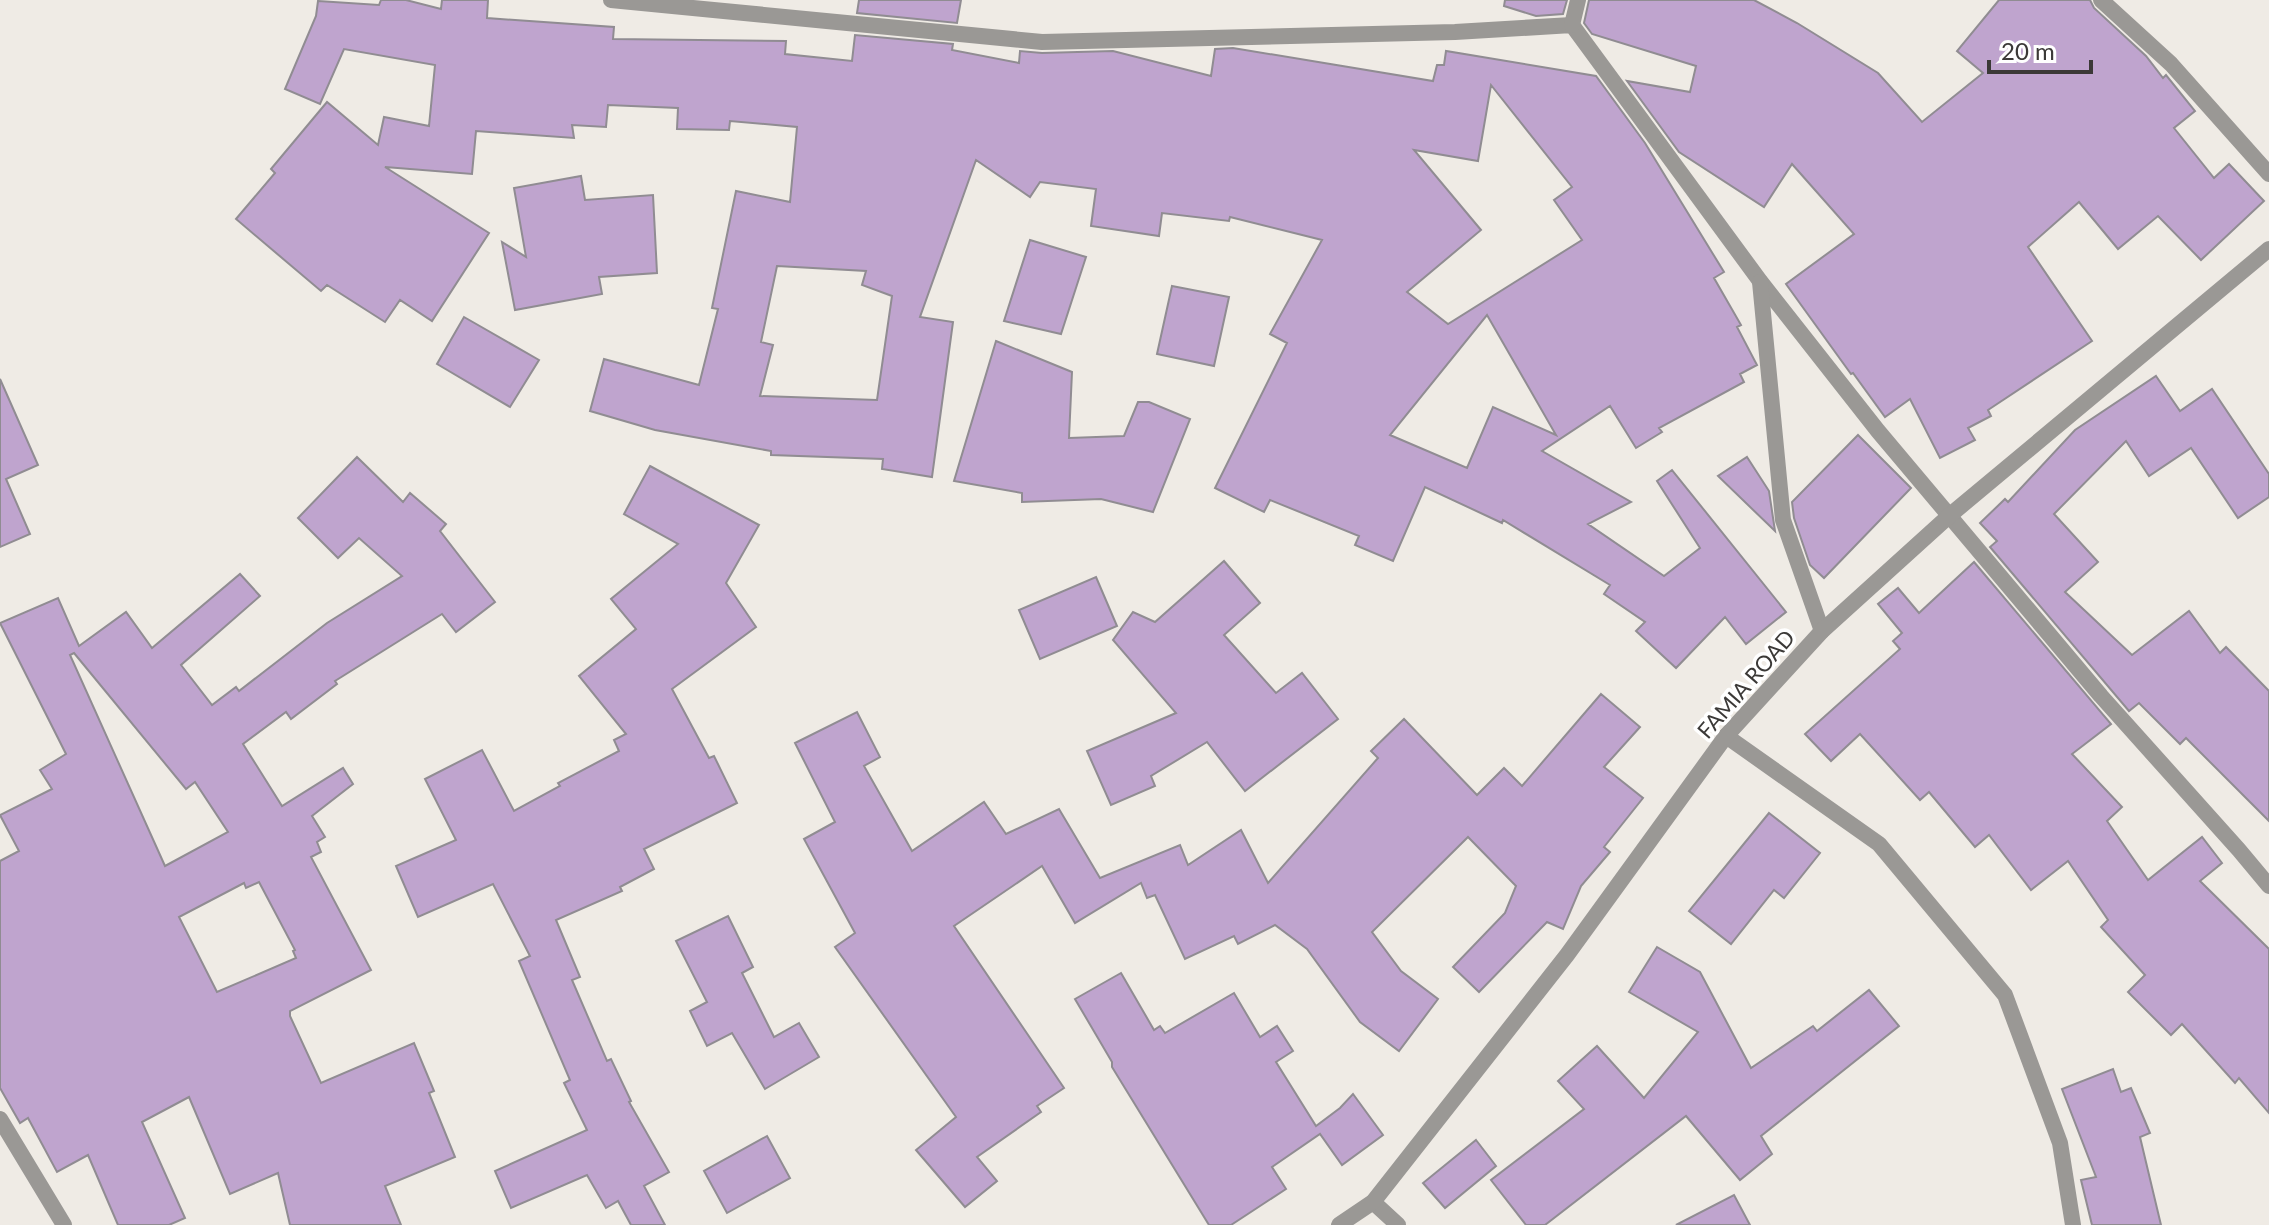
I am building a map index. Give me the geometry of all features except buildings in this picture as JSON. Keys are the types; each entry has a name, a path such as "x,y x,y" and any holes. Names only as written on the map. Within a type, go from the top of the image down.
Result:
{"street":[{"path":"611,0 1042,42 1455,32 1572,25"},
{"path":"1578,0 1572,25 1760,281 1949,516 2101,696 2269,886"},
{"path":"2101,0 2171,64 2269,174"},
{"name":"FAMIA ROAD","path":"1339,1225 1373,1202 1567,955 1726,736 1822,631 1949,516 2269,249"},
{"path":"1760,281 1783,520 1822,631"},
{"path":"1726,736 1879,844 2005,995 2060,1143 2073,1225"},
{"path":"0,1119 64,1225"},
{"path":"1373,1202 1398,1225"}]}
